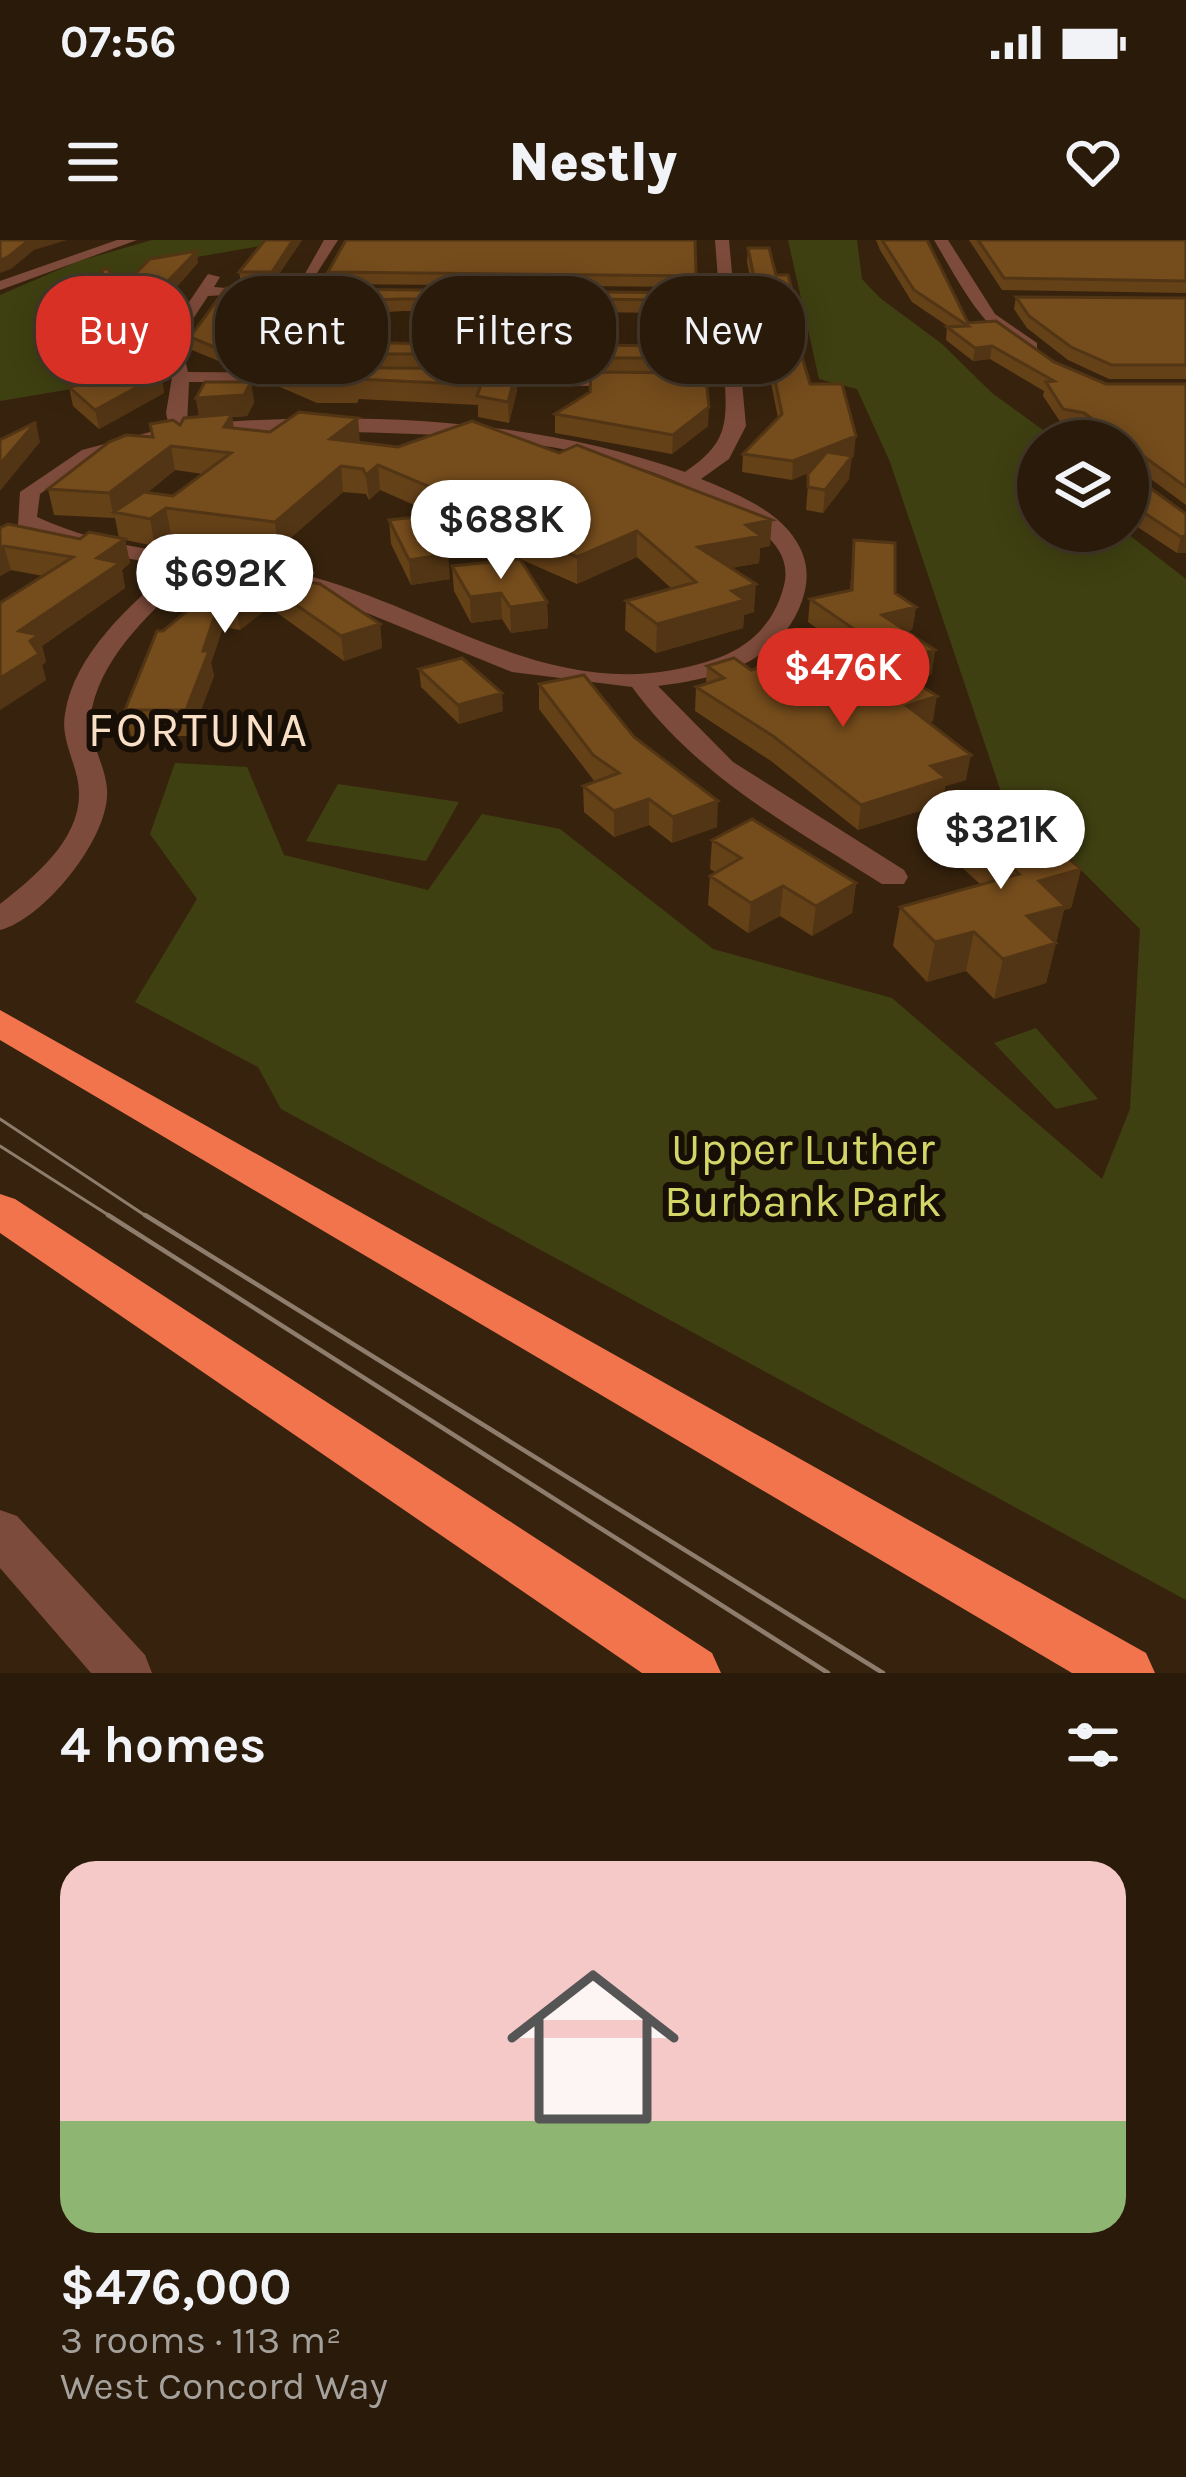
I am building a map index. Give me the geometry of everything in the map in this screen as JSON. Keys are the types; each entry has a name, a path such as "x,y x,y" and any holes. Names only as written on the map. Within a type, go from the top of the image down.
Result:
{"highway":[{"path":"0,1023 1126,1673"},
{"path":"0,1211 692,1673"}],"street":[{"path":"0,286 130,240"},
{"path":"308,276 332,240"},
{"path":"722,240 724,276"},
{"path":"941,240 989,317 1042,356"},
{"path":"191,308 208,284 215,285"},
{"path":"634,296 640,296"},
{"path":"975,299 996,299"},
{"path":"179,429 175,413 180,384"},
{"path":"689,478 722,454 735,437 733,384"},
{"path":"0,528 26,520 84,543 326,587 491,661 557,675 640,680 707,670 759,647 781,624 794,597 796,561 780,533 689,478 549,446 441,432 294,425 179,429 107,446 52,472 30,492 26,520"},
{"path":"0,920 50,875 92,807 93,789 76,735 80,702 134,617 192,562"},
{"path":"640,680 669,724 710,758 785,812 893,878"},
{"path":"8,1553 126,1673"}],"green space":[{"path":"152,240 264,240 260,246 145,266 130,276 44,276"},
{"name":"Upper Luther Burbank Park","path":"788,240 857,240 862,279 880,298 942,344 992,393 1029,420 1017,420 1017,552 1149,550 1186,579 1186,1600 281,1109 258,1067 135,1002 197,899 150,834 175,763 247,767 284,855 428,890 482,814 560,829 713,949 892,998 1102,1179 1130,1109 1140,929 1000,789 890,462 857,389 819,379 805,316 805,276 796,276"},
{"path":"36,280 36,384 77,384 78,388 0,401 0,295"},
{"path":"338,784 459,802 426,861 306,841"},
{"path":"1036,1028 1098,1099 1056,1109 994,1043"}],"building":[{"path":"0,240 29,240 0,260"},
{"path":"265,240 293,240 272,272 239,272"},
{"path":"346,240 695,240 696,276 328,272"},
{"path":"882,240 927,240 968,323 996,321 1054,362 1106,384 1186,384 1186,487 1149,460 1149,420 1094,420 1063,409 1046,382 1054,381 992,346 975,348 947,327 968,326 914,290"},
{"path":"978,240 1186,240 1186,281 1004,278"},
{"path":"748,248 769,248 776,275 788,276 754,276"},
{"path":"197,251 173,276 133,276 150,259"},
{"path":"388,290 412,290 412,299 388,300"},
{"path":"616,292 640,292 640,300 616,299"},
{"path":"1016,297 1186,298 1186,365 1112,365 1071,347 1029,316"},
{"path":"215,303 215,347 191,336"},
{"path":"388,343 412,343 412,354 388,354"},
{"path":"616,345 640,346 640,358 616,358"},
{"path":"805,367 810,384 842,384 856,436 793,461 743,454 782,414 776,384 805,384"},
{"path":"388,368 412,368 412,382 388,380"},
{"path":"616,372 640,372 640,384 704,384 709,407 673,435 555,414 590,392 590,384 616,384"},
{"path":"205,382 250,384 244,395 196,398"},
{"path":"86,384 143,384 95,410 69,387"},
{"path":"460,384 513,384 508,402 477,396 481,385"},
{"path":"299,412 358,418 330,439 398,447 472,421 559,453 577,445 772,520 746,525 761,536 698,547 756,584 732,591 745,600 657,624 626,601 696,582 637,531 577,557 433,495 442,492 378,465 366,475 363,469 341,466 275,522 166,508 150,519 114,512 144,492 173,496 231,453 171,446 109,493 48,489 109,442 126,435 153,437 150,424 173,420 180,425 184,418 232,414 224,427 270,432"},
{"path":"36,422 0,464 0,440"},
{"path":"827,452 852,456 825,490 808,487 808,474"},
{"path":"1149,487 1186,514 1186,536 1149,516"},
{"path":"426,516 448,554 409,560 389,520"},
{"path":"8,524 80,539 89,532 125,539 97,558 120,563 19,631 39,635 30,641 39,654 0,678 0,603 73,557 0,548 0,528"},
{"path":"854,540 895,543 895,593 916,607 882,615 935,650 899,660 810,599 852,590"},
{"path":"520,559 547,602 510,607 501,593 470,597 452,566"},
{"path":"238,569 320,584 380,624 341,636 265,583 236,606 219,603 203,651 209,651 186,710 125,710 157,631 163,631"},
{"path":"462,658 502,693 458,705 419,669"},
{"path":"734,658 751,670 767,665 823,704 907,677 937,696 907,706 971,755 931,766 946,778 861,805 773,736 696,687 724,678 707,666"},
{"path":"584,675 634,737 718,801 673,817 649,799 614,811 583,786 619,773 593,755 539,684"},
{"path":"1014,812 1081,869 1039,881 1065,906 1027,916 1056,943 1003,959 974,932 935,942 900,907 1019,874 965,825"},
{"path":"752,819 856,883 816,906 783,886 751,903 710,876 741,858 712,840"}],"tram line":[{"path":"0,1119 149,1218"},
{"path":"0,1146 113,1218"},
{"path":"108,1215 828,1673"},
{"path":"145,1215 883,1673"}],"district":[{"name":"FORTUNA","path":"199,729"}]}
